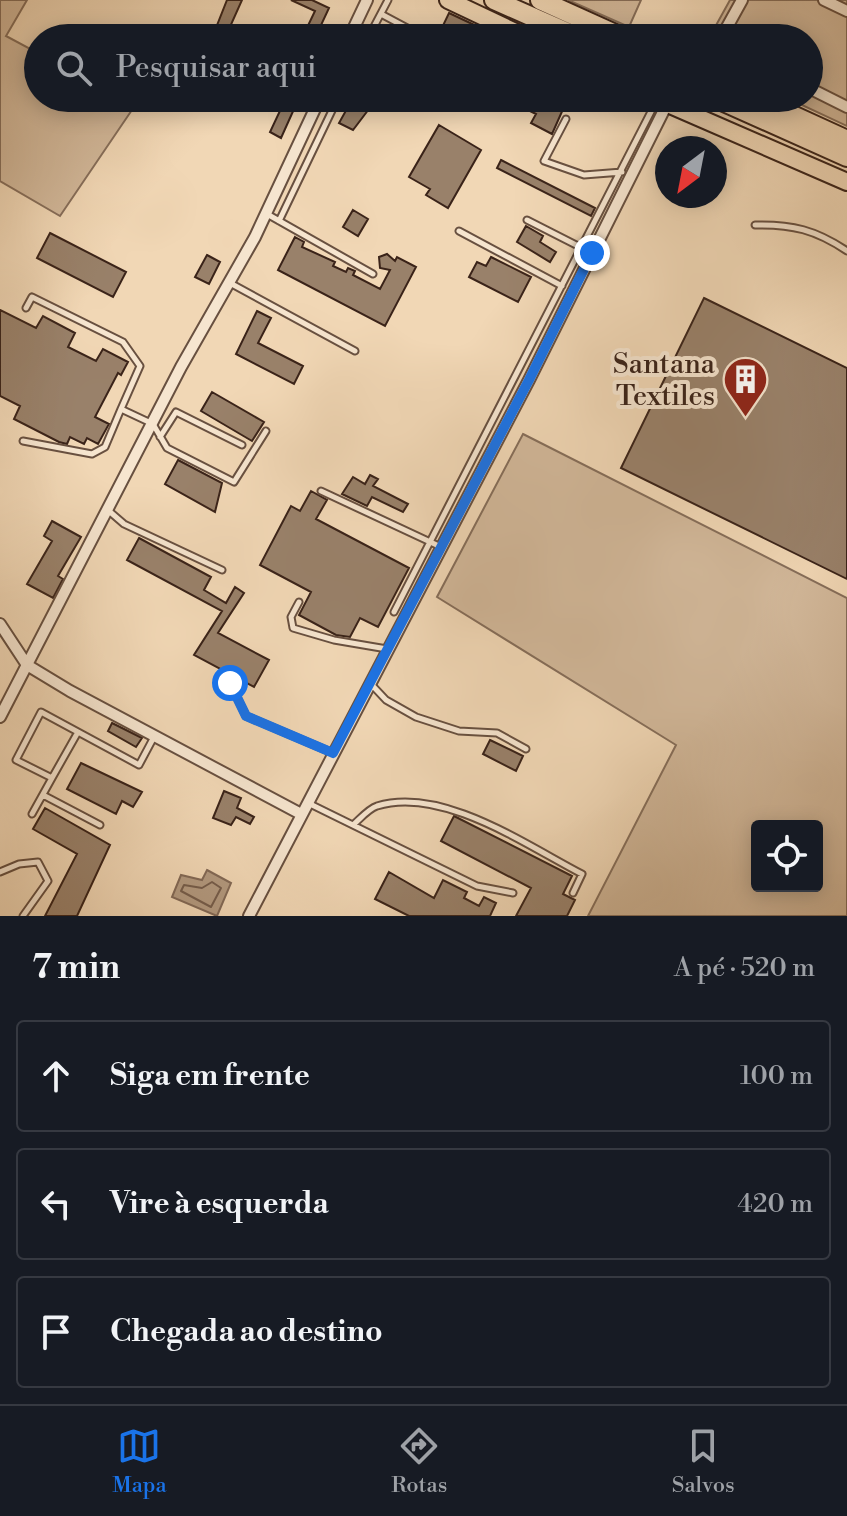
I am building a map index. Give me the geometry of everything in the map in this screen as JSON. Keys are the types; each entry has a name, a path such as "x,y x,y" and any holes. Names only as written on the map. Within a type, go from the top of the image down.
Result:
{"highway":[{"path":"494,0 548,24"},
{"path":"540,0 593,24"},
{"path":"746,112 847,157"},
{"path":"786,112 847,140"}],"main road":[{"path":"448,0 499,24"},
{"path":"685,112 847,182"}],"street":[{"path":"355,24 366,0"},
{"path":"729,24 742,0"},
{"path":"824,0 847,11"},
{"path":"823,95 847,107"},
{"path":"0,717 266,214 313,112"},
{"path":"249,916 441,548 655,112"},
{"path":"0,624 27,665 301,814"}],"lane":[{"path":"376,24 388,0"},
{"path":"381,14 400,24"},
{"path":"279,221 331,112"},
{"path":"394,612 562,286 588,251 623,172 654,112"},
{"path":"566,119 544,161 584,175 623,172"},
{"path":"266,214 373,274"},
{"path":"527,220 588,251"},
{"path":"755,225 790,224 823,235 847,251"},
{"path":"459,231 562,286"},
{"path":"229,283 355,351"},
{"path":"23,441 92,454 105,447 140,366 123,342 32,297 26,308"},
{"path":"121,409 153,424 167,448 234,482 266,431"},
{"path":"159,438 176,412 242,445"},
{"path":"321,491 441,548"},
{"path":"108,510 124,524 222,570"},
{"path":"299,602 291,617 293,628 334,640 387,649"},
{"path":"369,682 386,700 416,717 459,731 497,733 526,749"},
{"path":"230,683 246,716 333,753"},
{"path":"52,778 16,760 41,712 139,765 155,735"},
{"path":"32,814 78,732"},
{"path":"43,795 100,825"},
{"path":"307,803 477,886 513,893"},
{"path":"353,825 375,806 414,803 447,807 582,874 573,893"},
{"path":"0,872 38,862 48,881 23,916"}],"shaded area":[{"path":"0,0 27,0 6,36 24,46 24,112 131,112 60,216 0,181"},
{"path":"568,0 641,0 630,24 622,24"},
{"path":"730,0 847,0 847,126 817,112 823,112 823,24 717,24"},
{"path":"523,434 847,598 847,916 588,916 676,745 437,597"}],"water":[{"path":"207,870 231,883 217,916 172,897 181,875 202,880"}],"building":[{"path":"227,0 242,0 231,24 218,24"},
{"path":"291,0 312,0 329,8 322,24 309,24 315,11"},
{"path":"449,13 472,24 444,24"},
{"path":"279,112 293,112 281,138 270,132"},
{"path":"345,112 367,112 353,130 339,123"},
{"path":"532,112 562,112 552,134 531,123 536,114"},
{"path":"439,125 481,150 448,208 426,195 430,189 409,177"},
{"path":"501,160 595,208 591,216 497,168"},
{"path":"353,210 368,219 358,236 343,227"},
{"path":"526,226 543,236 540,242 556,252 550,262 517,242"},
{"path":"50,233 126,272 113,297 37,258"},
{"path":"295,237 304,242 302,247 335,262 333,266 346,272 348,268 355,271 353,275 380,289 390,270 380,268 379,257 387,254 395,261 397,257 416,267 385,326 278,270"},
{"path":"207,255 220,262 209,284 195,277"},
{"path":"491,257 531,277 518,302 469,277 477,262 486,266"},
{"name":"Santana Textiles","path":"704,298 847,368 847,579 621,468"},
{"path":"0,310 36,328 43,316 75,333 68,347 96,361 103,349 128,362 121,375 118,373 95,417 109,424 98,444 87,438 84,444 70,437 67,444 59,442 14,419 20,406 0,396"},
{"path":"257,311 271,318 258,343 303,366 294,384 236,354"},
{"path":"212,392 264,422 252,441 201,411"},
{"path":"178,460 222,483 215,512 165,484"},
{"path":"370,475 378,479 373,486 408,504 403,512 372,497 367,506 342,494 353,477 365,484"},
{"path":"311,491 327,500 316,519 409,568 378,627 360,618 350,637 336,635 299,615 311,592 260,565 291,506 300,511"},
{"path":"52,521 81,537 58,576 63,579 53,598 27,584 52,541 44,536"},
{"path":"139,538 211,577 204,590 226,603 235,587 244,593 218,633 269,660 254,687 194,655 222,611 127,560"},
{"path":"112,723 142,738 136,747 108,731"},
{"path":"490,740 523,756 516,771 483,754"},
{"path":"81,763 142,792 133,807 122,801 116,814 67,789"},
{"path":"224,791 241,798 237,808 254,817 250,824 236,817 231,825 213,818"},
{"path":"45,808 110,845 77,916 45,916 77,854 33,829"},
{"path":"454,816 572,876 563,894 575,900 567,916 516,916 531,888 441,841"},
{"path":"389,872 434,898 443,880 467,892 464,898 479,906 484,897 496,903 490,916 409,916 375,899"}],"place":[{"name":"Santana Textiles","path":"746,418"}],"route":[{"path":"230,683 246,716 333,753 529,380 592,253"}]}
